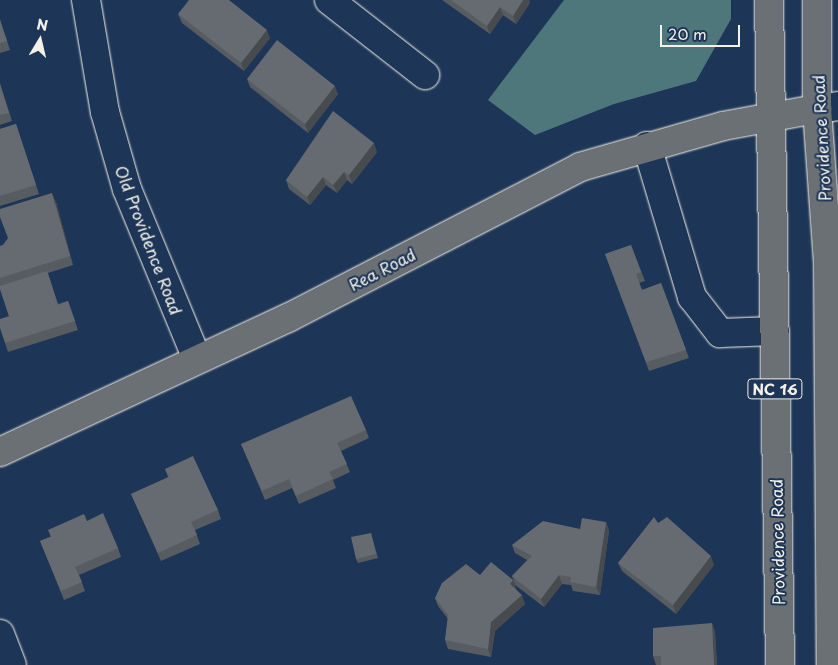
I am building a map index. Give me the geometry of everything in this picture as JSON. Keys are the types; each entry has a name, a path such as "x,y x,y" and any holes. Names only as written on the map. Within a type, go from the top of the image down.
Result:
{"main road":[{"name":"Providence Road","path":"769,0 773,114 780,665"},
{"name":"Providence Road","path":"817,0 828,108 831,665"},
{"name":"Rea Road","path":"0,452 197,360 580,167 647,146 773,114 828,108"}],"street":[{"name":"Old Providence Road","path":"86,0 105,112 126,190 197,360"},
{"path":"336,2 425,75"},
{"path":"647,146 692,297 720,333 775,330"},
{"path":"0,634 12,665"}],"green space":[{"path":"564,0 731,0 731,19 696,81 614,104 535,135 488,100"}],"building":[{"path":"189,0 229,0 267,30 241,63 178,14"},
{"path":"451,0 523,0 513,16 500,7 487,26"},
{"path":"0,21 7,41 0,43"},
{"path":"277,40 335,86 305,124 247,79"},
{"path":"0,85 9,113 0,115"},
{"path":"333,111 374,143 349,175 344,172 333,185 323,177 307,197 286,180"},
{"path":"16,124 36,185 0,196 0,129"},
{"path":"52,193 70,256 0,278 0,246 8,238 0,217 0,209"},
{"path":"631,245 641,272 636,274 642,290 661,283 686,350 646,362 605,254"},
{"path":"47,271 58,305 68,301 75,321 5,343 0,328 0,319 9,316 0,286"},
{"path":"351,396 366,430 337,443 347,464 329,472 333,479 296,496 289,479 262,491 241,444"},
{"path":"193,456 218,510 191,522 197,535 158,553 131,494 169,477 165,469"},
{"path":"103,513 118,548 75,567 82,582 61,591 40,541 51,537 48,530 84,514 87,521"},
{"path":"654,517 658,523 667,517 711,556 673,605 618,563"},
{"path":"582,518 606,522 596,587 570,582 571,577 559,575 541,599 512,576 532,556 512,545 543,521 580,529"},
{"path":"371,533 376,554 356,559 351,537"},
{"path":"491,562 513,580 510,584 522,595 491,622 488,649 445,640 448,615 435,598 442,583 466,564 480,575"},
{"path":"712,623 714,665 661,665 661,656 653,656 653,628"}]}
